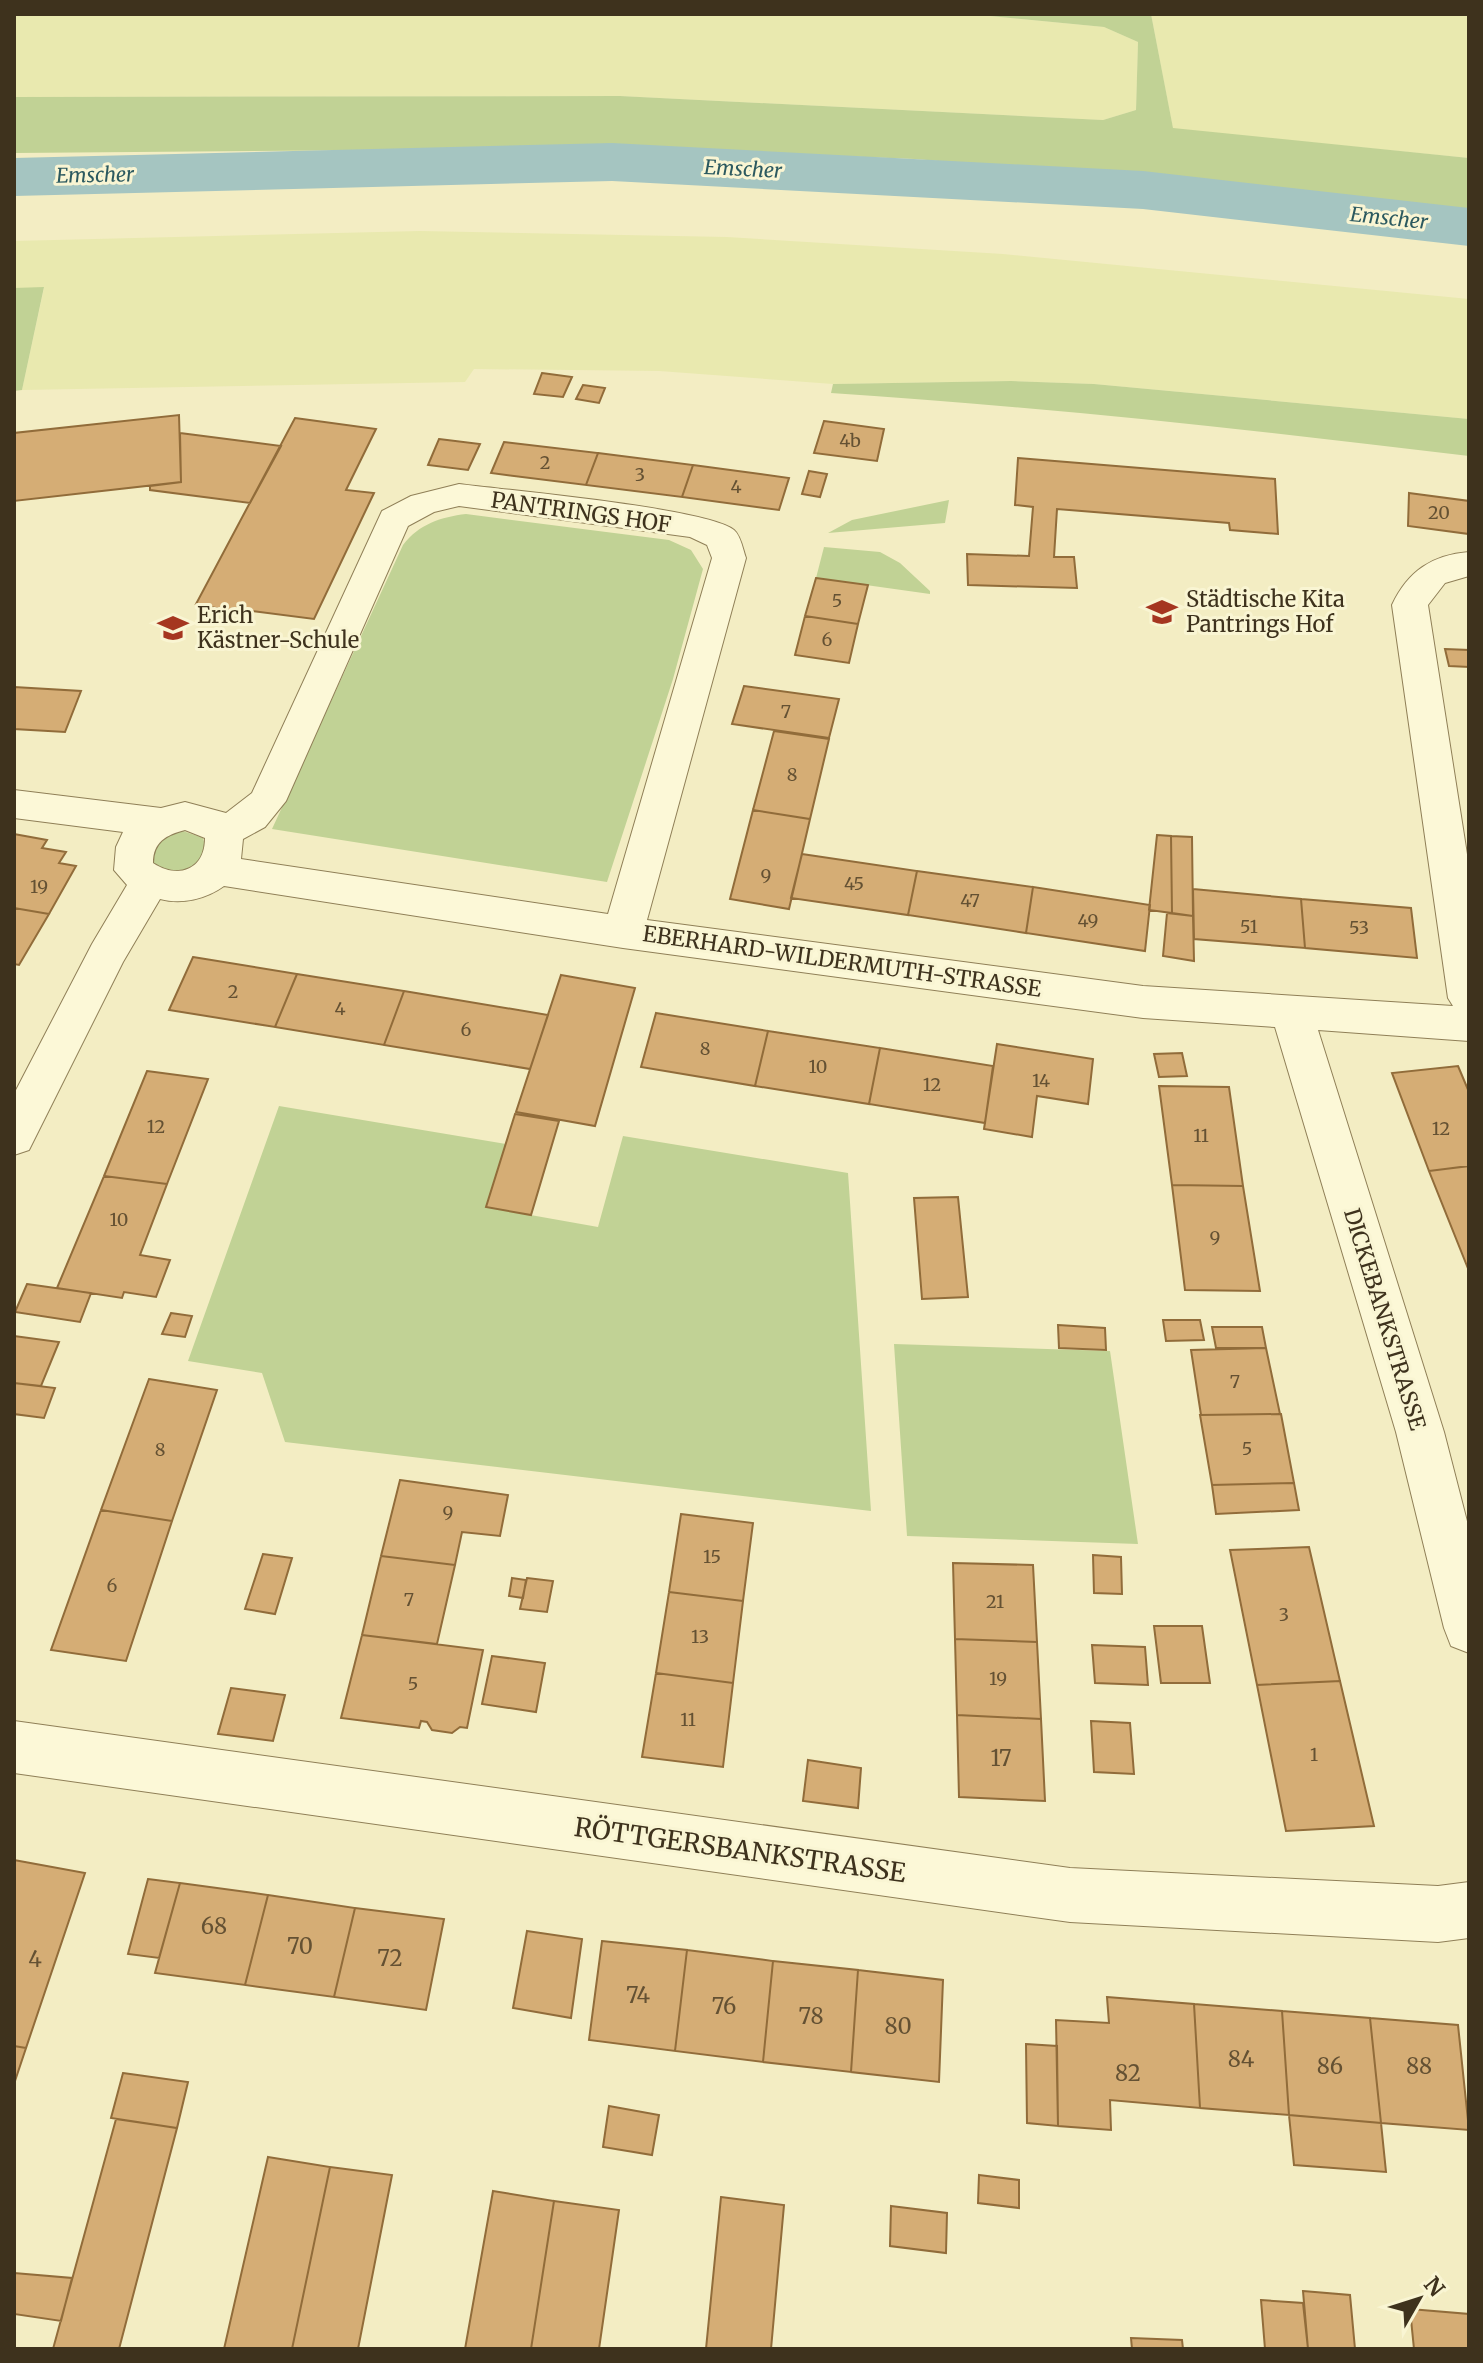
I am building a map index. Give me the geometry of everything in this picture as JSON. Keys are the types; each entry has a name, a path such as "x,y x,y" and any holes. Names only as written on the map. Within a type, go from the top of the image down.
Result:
{"street":[{"name":"PANTRINGS HOF","path":"221,851 267,801 394,519 423,504 459,495 696,527 722,538 729,558 623,932"},
{"path":"1469,564 1436,573 1418,586 1410,605 1469,998"},
{"path":"14,804 160,822"},
{"path":"185,816 208,820 221,851 203,881 184,887 165,888 149,883 134,870 131,853 140,835 160,822 185,816"},
{"name":"EBERHARD-WILDERMUTH-STRASSE","path":"221,851 623,932 1143,1002 1469,1024"},
{"path":"14,1137 106,955 149,883"},
{"name":"DICKEBANKSTRASSE","path":"1292,1014 1420,1432 1469,1628"},
{"name":"RÖTTGERSBANKSTRASSE","path":"14,1747 1070,1895 1438,1914 1469,1910"}],"green space":[{"path":"14,14 970,14 1104,27 1138,42 1136,110 1103,120 620,96 14,97"},
{"path":"970,14 1151,14 1173,128 1469,158 1469,214 1184,182 915,159 640,148 14,153 14,97 620,96 1103,120 1136,110 1138,42 1104,27"},
{"path":"1151,14 1469,14 1469,158 1173,129"},
{"path":"420,231 727,237 1003,254 1469,299 1469,419 1094,384 1011,381 833,384 659,371 474,369 465,382 22,390 44,288 14,288 14,241"},
{"path":"44,287 22,390 14,391 14,288"},
{"path":"1011,381 1094,384 1469,419 1469,456 1151,420 831,393 833,384"},
{"path":"949,500 945,523 828,533 852,520"},
{"path":"466,514 669,540 691,550 703,569 673,679 607,882 272,829 403,545 431,523"},
{"path":"824,547 880,552 900,563 930,594 816,578"},
{"path":"183,831 203,838 207,854 193,869 170,873 153,863 154,846 171,833"},
{"path":"279,1106 506,1144 486,1207 598,1227 623,1136 848,1173 871,1511 285,1442 262,1373 188,1361"},
{"path":"894,1344 1110,1351 1138,1544 907,1536"}],"building":[{"path":"542,373 572,377 563,397 534,394"},
{"path":"583,385 605,388 599,403 576,399"},
{"path":"179,415 181,482 14,501 14,433"},
{"path":"295,418 376,429 346,490 374,493 314,619 252,611 250,615 196,604"},
{"path":"824,421 884,429 877,461 814,453"},
{"path":"180,433 281,446 250,503 150,490 150,486 181,482"},
{"path":"439,439 480,444 468,470 428,465"},
{"path":"504,442 598,453 586,485 491,473"},
{"path":"598,453 693,465 682,497 586,485"},
{"path":"1018,458 1275,479 1278,534 1230,530 1229,523 1057,509 1054,557 1074,557 1077,588 968,585 967,554 1029,556 1033,507 1015,505"},
{"path":"693,465 789,478 779,510 682,497"},
{"path":"809,471 827,474 820,497 802,494"},
{"path":"1409,493 1469,501 1469,534 1408,526"},
{"path":"816,578 868,585 858,624 805,616"},
{"path":"805,616 858,624 849,663 795,655"},
{"path":"1445,649 1469,650 1469,667 1449,666"},
{"path":"744,686 839,699 829,738 732,724"},
{"path":"14,687 81,691 65,732 14,729"},
{"path":"774,731 829,739 810,819 753,810"},
{"path":"753,810 810,819 789,909 730,899"},
{"path":"14,834 47,840 42,848 66,852 59,863 76,866 49,914 14,908"},
{"path":"1157,835 1171,836 1172,913 1149,910"},
{"path":"1171,836 1192,837 1193,916 1172,913"},
{"path":"802,854 917,871 908,915 791,898"},
{"path":"917,871 1033,887 1026,933 908,915"},
{"path":"1033,887 1150,905 1145,951 1026,933"},
{"path":"1193,889 1301,899 1305,948 1194,939"},
{"path":"1301,899 1411,908 1417,958 1305,948"},
{"path":"14,908 49,914 19,965 14,964"},
{"path":"1167,913 1193,916 1194,961 1163,956"},
{"path":"193,957 297,974 275,1027 169,1010"},
{"path":"297,974 404,991 384,1045 275,1027"},
{"path":"561,975 635,988 595,1126 516,1112"},
{"path":"404,991 548,1015 530,1069 384,1045"},
{"path":"656,1013 768,1031 755,1086 641,1067"},
{"path":"768,1031 880,1048 869,1104 755,1086"},
{"path":"997,1044 1093,1059 1088,1104 1037,1096 1032,1137 984,1129"},
{"path":"880,1048 993,1066 985,1123 869,1104"},
{"path":"1182,1053 1187,1076 1159,1077 1154,1054"},
{"path":"1458,1066 1469,1092 1469,1166 1429,1171 1392,1073"},
{"path":"147,1071 208,1079 167,1184 104,1176"},
{"path":"1159,1086 1229,1087 1243,1186 1172,1185"},
{"path":"515,1114 559,1121 531,1215 486,1207"},
{"path":"1469,1166 1469,1271 1429,1171"},
{"path":"104,1176 167,1184 140,1255 170,1260 156,1297 124,1292 122,1298 57,1288"},
{"path":"1172,1185 1243,1186 1260,1291 1185,1290"},
{"path":"958,1197 968,1297 922,1299 914,1198"},
{"path":"27,1284 91,1293 80,1322 15,1312"},
{"path":"171,1313 192,1316 185,1337 162,1334"},
{"path":"1163,1320 1200,1320 1204,1340 1166,1341"},
{"path":"1058,1325 1105,1328 1106,1350 1059,1348"},
{"path":"1212,1327 1262,1327 1266,1348 1216,1348"},
{"path":"14,1336 59,1342 41,1386 14,1383"},
{"path":"1266,1348 1280,1414 1201,1415 1191,1350"},
{"path":"149,1379 217,1390 172,1521 101,1510"},
{"path":"14,1383 55,1388 44,1418 14,1414"},
{"path":"1281,1414 1294,1483 1212,1485 1200,1415"},
{"path":"400,1480 508,1495 500,1536 462,1532 455,1565 381,1556"},
{"path":"1294,1483 1299,1510 1216,1514 1212,1485"},
{"path":"101,1510 172,1521 126,1661 51,1650"},
{"path":"681,1514 753,1523 743,1601 669,1592"},
{"path":"1309,1547 1340,1681 1257,1685 1230,1550"},
{"path":"263,1554 292,1558 275,1614 245,1609"},
{"path":"1093,1555 1121,1557 1122,1594 1094,1593"},
{"path":"381,1556 455,1565 437,1644 362,1635"},
{"path":"953,1563 1033,1565 1037,1642 955,1639"},
{"path":"512,1578 526,1580 523,1598 509,1596"},
{"path":"527,1578 553,1581 547,1612 520,1609"},
{"path":"669,1592 743,1601 733,1683 656,1673"},
{"path":"1154,1626 1202,1626 1210,1683 1161,1683"},
{"path":"362,1635 483,1650 467,1728 460,1727 452,1733 432,1730 427,1722 421,1721 419,1728 341,1718"},
{"path":"955,1639 1037,1642 1041,1719 957,1715"},
{"path":"1092,1645 1145,1647 1148,1685 1095,1683"},
{"path":"492,1656 545,1663 536,1712 482,1704"},
{"path":"656,1673 733,1683 723,1767 642,1757"},
{"path":"1340,1681 1374,1826 1286,1831 1257,1685"},
{"path":"231,1688 285,1695 273,1741 218,1734"},
{"path":"957,1715 1041,1719 1045,1801 959,1797"},
{"path":"1091,1721 1130,1723 1134,1774 1094,1772"},
{"path":"808,1760 861,1768 858,1808 803,1801"},
{"path":"14,1860 85,1873 26,2048 14,2046"},
{"path":"148,1879 180,1883 159,1958 128,1954"},
{"path":"180,1883 268,1895 245,1985 155,1973"},
{"path":"268,1895 355,1908 334,1997 245,1985"},
{"path":"355,1908 444,1919 426,2010 334,1997"},
{"path":"527,1931 582,1939 571,2018 513,2008"},
{"path":"602,1941 687,1950 675,2051 589,2040"},
{"path":"687,1950 773,1961 763,2062 675,2051"},
{"path":"773,1961 858,1970 851,2072 763,2062"},
{"path":"858,1970 943,1980 939,2082 851,2072"},
{"path":"1107,1997 1194,2004 1200,2108 1110,2100 1111,2130 1058,2126 1056,2020 1109,2023"},
{"path":"1194,2004 1282,2011 1289,2115 1200,2108"},
{"path":"1282,2011 1370,2018 1381,2123 1289,2115"},
{"path":"1370,2018 1458,2025 1469,2130 1381,2123"},
{"path":"1026,2044 1057,2046 1058,2126 1027,2123"},
{"path":"14,2046 26,2048 14,2084"},
{"path":"123,2073 188,2082 177,2128 111,2118"},
{"path":"609,2106 659,2115 652,2155 603,2147"},
{"path":"1289,2115 1381,2123 1386,2172 1294,2165"},
{"path":"116,2119 177,2128 119,2349 53,2349"},
{"path":"268,2157 330,2167 292,2349 224,2349"},
{"path":"330,2167 392,2175 358,2349 292,2349"},
{"path":"979,2175 1019,2180 1019,2208 978,2203"},
{"path":"493,2191 554,2201 531,2349 465,2349"},
{"path":"721,2197 784,2205 771,2349 706,2349"},
{"path":"554,2201 619,2210 599,2349 531,2349"},
{"path":"891,2206 947,2213 946,2253 890,2246"},
{"path":"14,2273 72,2278 61,2321 14,2314"},
{"path":"1303,2291 1350,2295 1355,2349 1308,2349"},
{"path":"1261,2300 1303,2303 1308,2349 1265,2349"},
{"path":"1410,2309 1469,2314 1469,2349 1414,2349"},
{"path":"1131,2338 1182,2340 1183,2349 1132,2349"}],"waterway":[{"name":"Emscher","path":"14,177 612,162 1143,190 1469,227"}],"place":[{"name":"Städtische Kita Pantrings Hof","path":"1162,612"},
{"name":"Erich Kästner-Schule","path":"173,628"}]}
